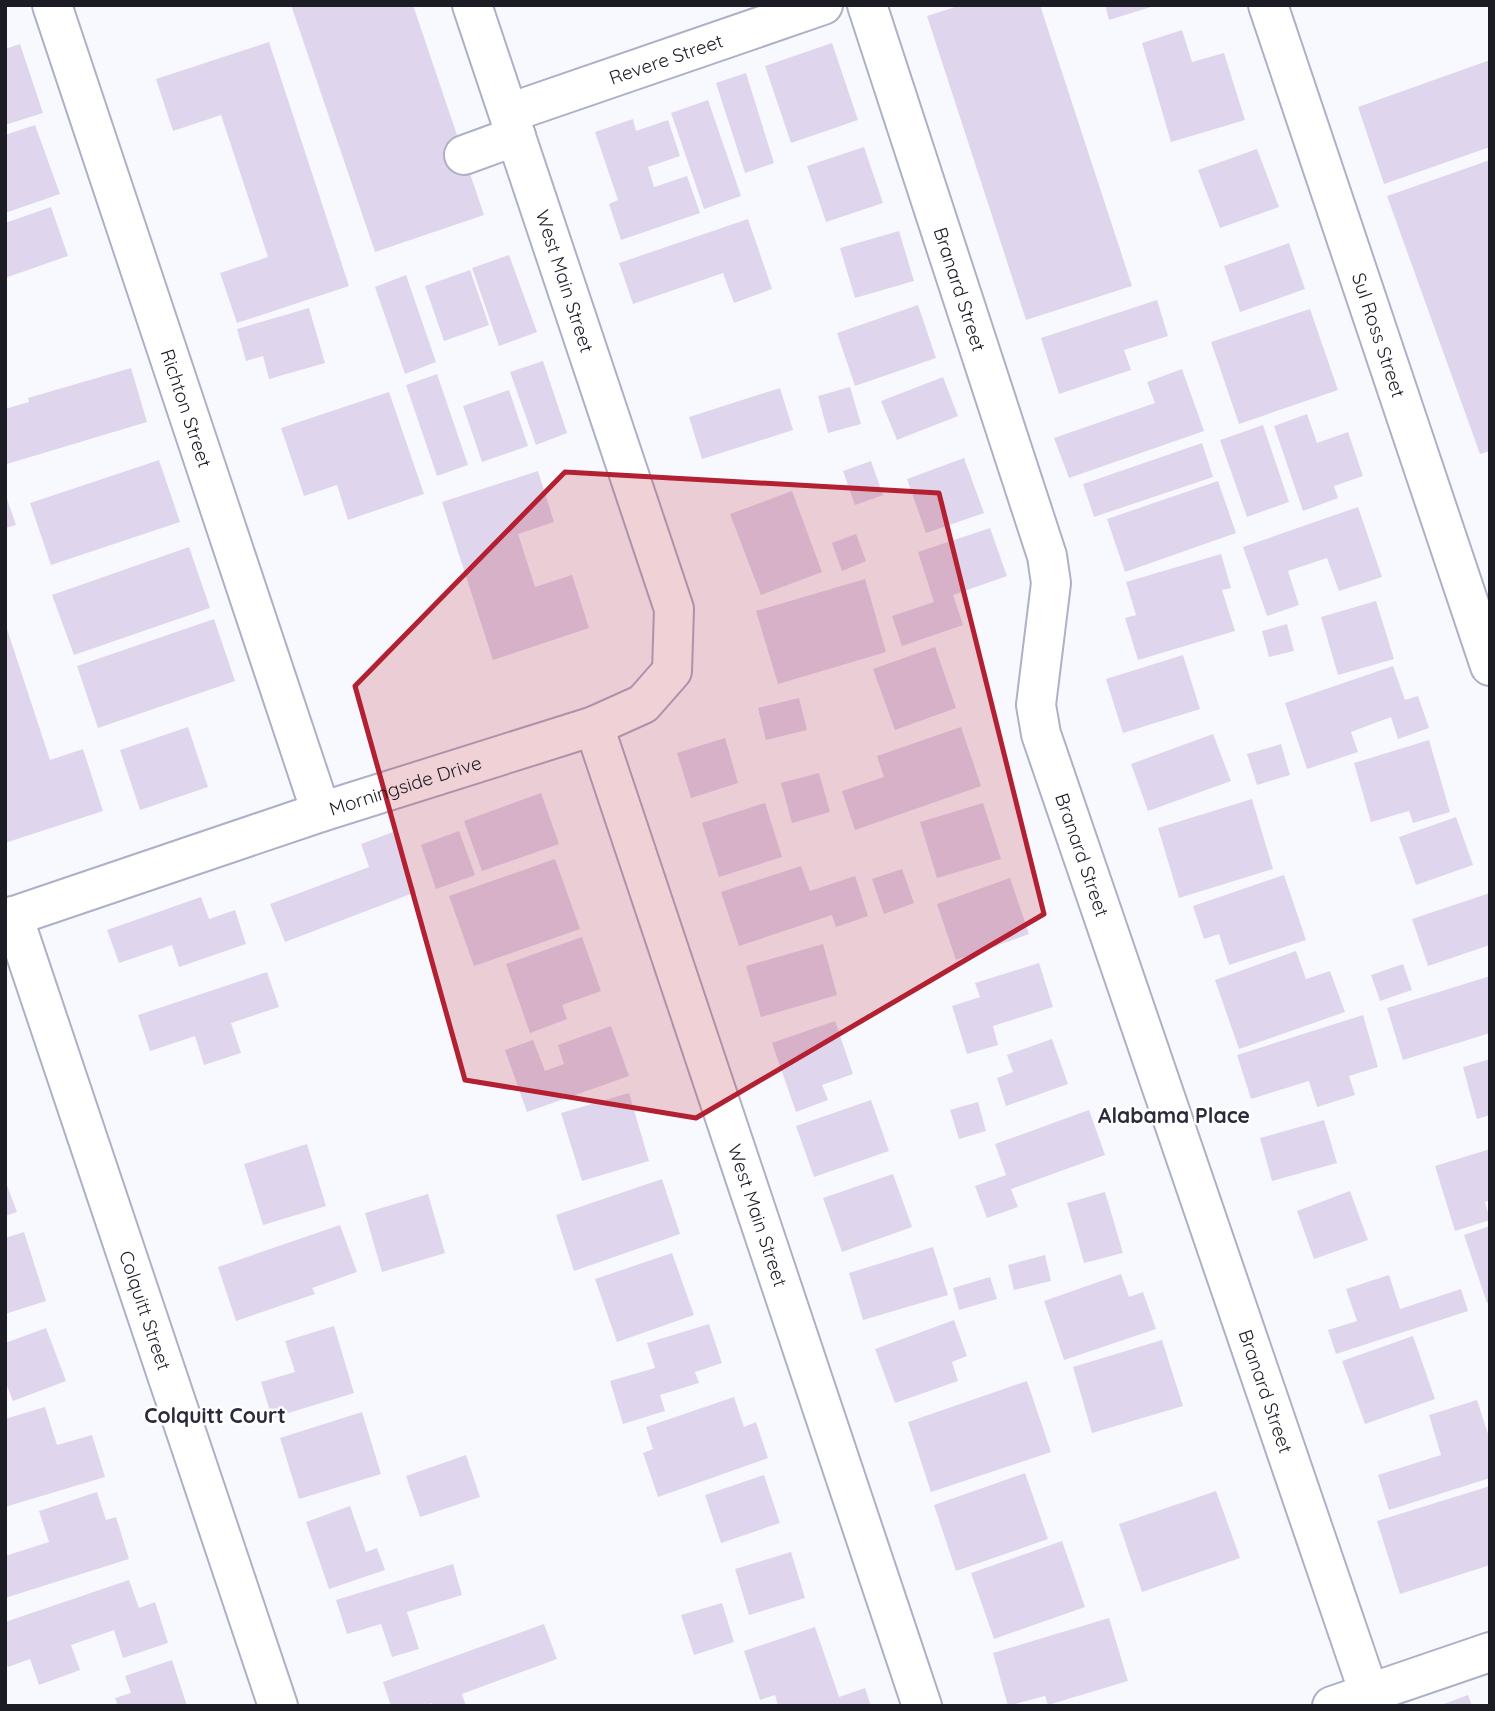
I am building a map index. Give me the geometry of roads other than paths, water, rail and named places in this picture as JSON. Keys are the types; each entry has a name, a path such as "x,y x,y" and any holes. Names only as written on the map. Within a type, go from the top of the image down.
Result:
{"street":[{"name":"Richton Street","path":"52,5 321,812"},
{"name":"West Main Street","path":"472,5 657,557"},
{"name":"Revere Street","path":"464,156 513,125 823,5"},
{"name":"Branard Street","path":"867,5 1047,556 1051,583 1036,705 1041,734 1344,1702"},
{"name":"Sul Ross Street","path":"1268,5 1490,666"},
{"name":"Morningside Drive","path":"9,918 321,812 594,726 643,705 672,671 674,609 657,557"},
{"name":"West Main Street","path":"594,726 922,1706"},
{"name":"Colquitt Street","path":"9,918 278,1706"},
{"path":"1344,1702 1490,1653"}],"district":[{"name":"Alabama Place","path":"1174,1116"},
{"name":"Colquitt Court","path":"215,1416"}]}
